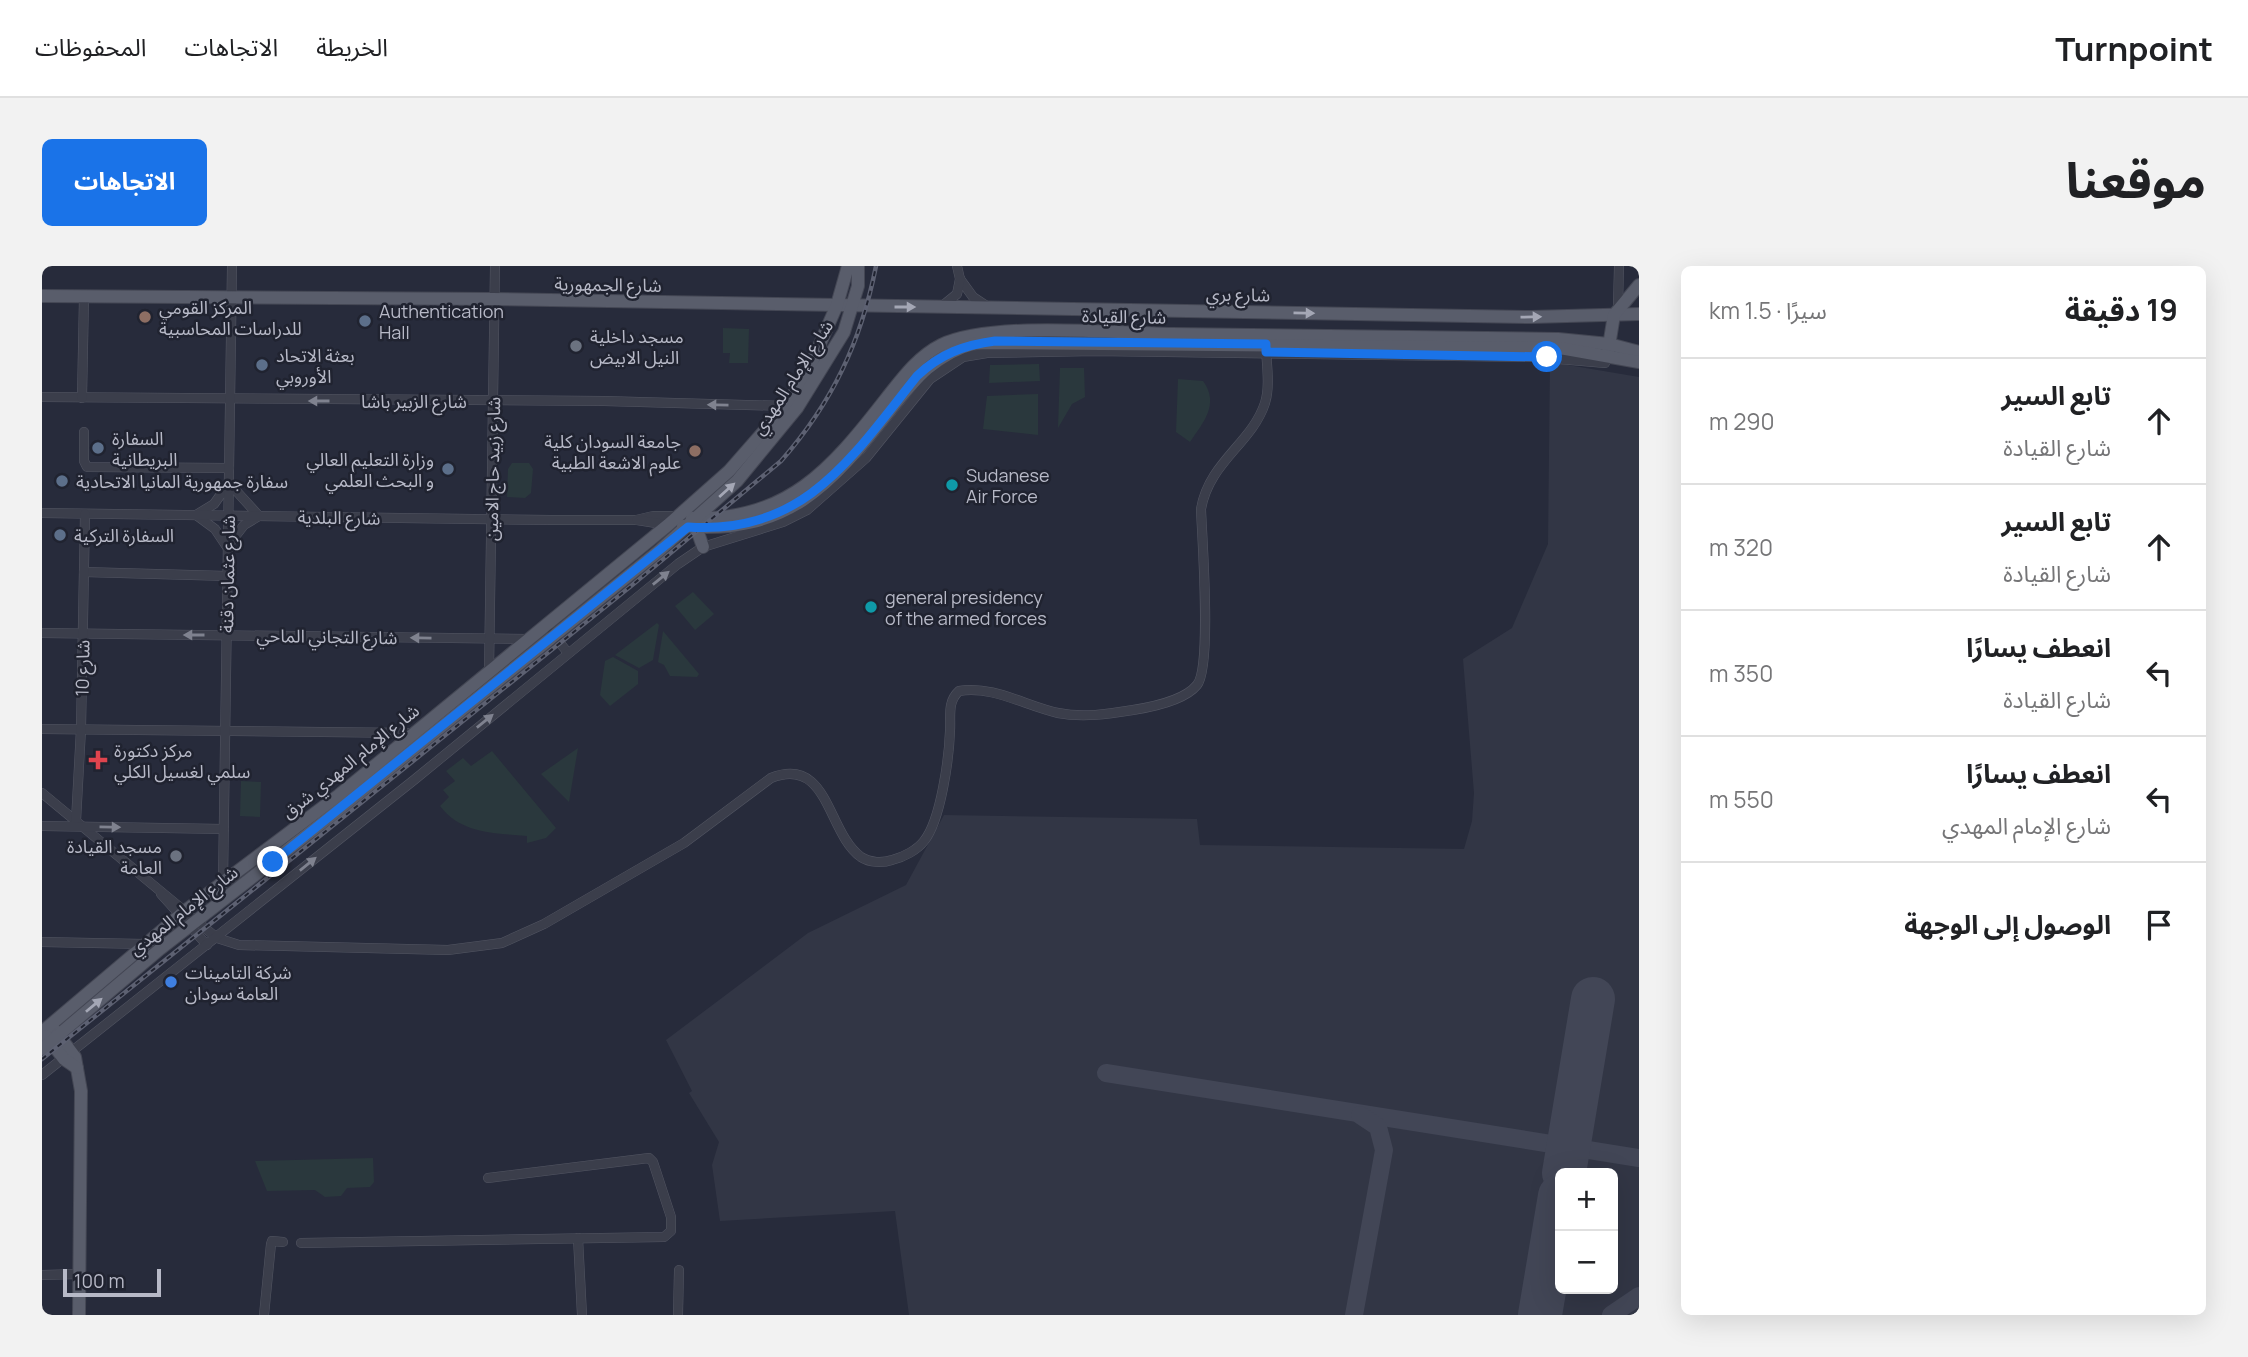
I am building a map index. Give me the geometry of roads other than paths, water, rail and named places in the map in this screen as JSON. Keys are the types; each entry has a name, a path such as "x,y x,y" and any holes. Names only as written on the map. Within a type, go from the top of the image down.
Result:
{"main road":[{"name":"شارع الإمام المهدي","path":"673,521 729,471 786,406 809,369 837,304 848,266"},
{"name":"شارع الإمام المهدي","path":"48,1036 194,924 550,630 693,524 737,481 773,440 802,400 859,307 858,266"},
{"path":"1608,354 1616,310 1639,285"},
{"name":"شارع الجمهورية","path":"42,296 837,304"},
{"name":"شارع بري","path":"837,304 859,307 1531,317 1616,310 1639,314"},
{"name":"شارع القيادة","path":"673,521 693,524 744,524 798,505 850,460 923,370 959,348 995,341 1558,339 1639,362"},
{"name":"شارع القيادة","path":"1124,342 1266,348 1560,348 1608,354 1639,352"},
{"name":"شارع الإمام المهدي شرق","path":"48,1036 145,944 182,913 339,795 529,639 550,630 673,521"},
{"path":"693,524 703,547"},
{"path":"48,1036 77,1068 81,1091 79,1315"}],"street":[{"name":"شارع عثمان دقنة","path":"223,882 232,266"},
{"name":"شارع زبيد حاج الامين","path":"489,672 494,402 492,299 495,266"},
{"path":"957,266 960,279 974,297 990,309"},
{"path":"1616,310 1619,266"},
{"path":"940,307 954,299 960,279"},
{"path":"82,398 84,297"},
{"name":"شارع القيادة","path":"42,1075 217,938 703,547 783,522 807,510 866,458 930,379 963,357 1124,342"},
{"path":"42,793 156,887 194,924 217,938 239,945 421,949 484,948 502,943 544,924 684,842 771,778 781,774 792,773 814,783 845,838 862,858 886,862 907,854 925,840 931,828 949,747 951,704 960,691 984,691 1060,713 1091,716 1145,708 1182,696 1197,685 1202,668 1205,624 1201,509 1204,492 1210,478 1265,405 1266,348"},
{"name":"شارع الزبير باشا","path":"42,397 786,406"},
{"path":"84,432 84,461 88,467 229,468"},
{"path":"229,484 258,516 244,525 227,547 215,529 196,515 214,504 229,484"},
{"name":"شارع البلدية","path":"42,513 636,520 653,516 673,521"},
{"name":"شارع 10","path":"79,824 85,514"},
{"path":"84,572 227,576"},
{"path":"550,630 568,653"},
{"name":"شارع التجاني الماحي","path":"42,633 529,639"},
{"path":"42,729 413,733"},
{"path":"42,825 224,830"},
{"path":"194,924 207,945"},
{"path":"42,942 145,944 160,949"},
{"path":"301,1242 669,1235 671,1217 653,1162 649,1158 488,1178"},
{"path":"578,1238 582,1315"},
{"path":"264,1315 271,1244 272,1241 283,1242"},
{"path":"678,1315 679,1270"},
{"path":"42,1275 79,1274"}],"railway":[{"path":"42,1059 631,586 781,461 815,417 842,370 862,320 876,266"}],"place":[{"name":"المركز القومي للدراسات المحاسبية","path":"145,317"},
{"name":"Authentication Hall","path":"365,321"},
{"name":"مسجد داخلية النيل الابيض","path":"576,346"},
{"name":"بعثة الاتحاد الأوروبي","path":"262,365"},
{"name":"السفارة البريطانية","path":"98,448"},
{"name":"جامعة السودان كلية علوم الاشعة الطبية","path":"695,451"},
{"name":"وزارة التعليم العالي و البحث العلمي","path":"448,469"},
{"name":"سفارة جمهورية المانيا الاتحادية","path":"62,481"},
{"name":"Sudanese Air Force","path":"952,485"},
{"name":"السفارة التركية","path":"60,535"},
{"name":"general presidency of the armed forces","path":"871,607"},
{"name":"مركز دكتورة سلمي لغسيل الكلي","path":"98,760"},
{"name":"مسجد القيادة العامة","path":"176,856"},
{"name":"شركة التامينات العامة سودان","path":"171,982"}]}
